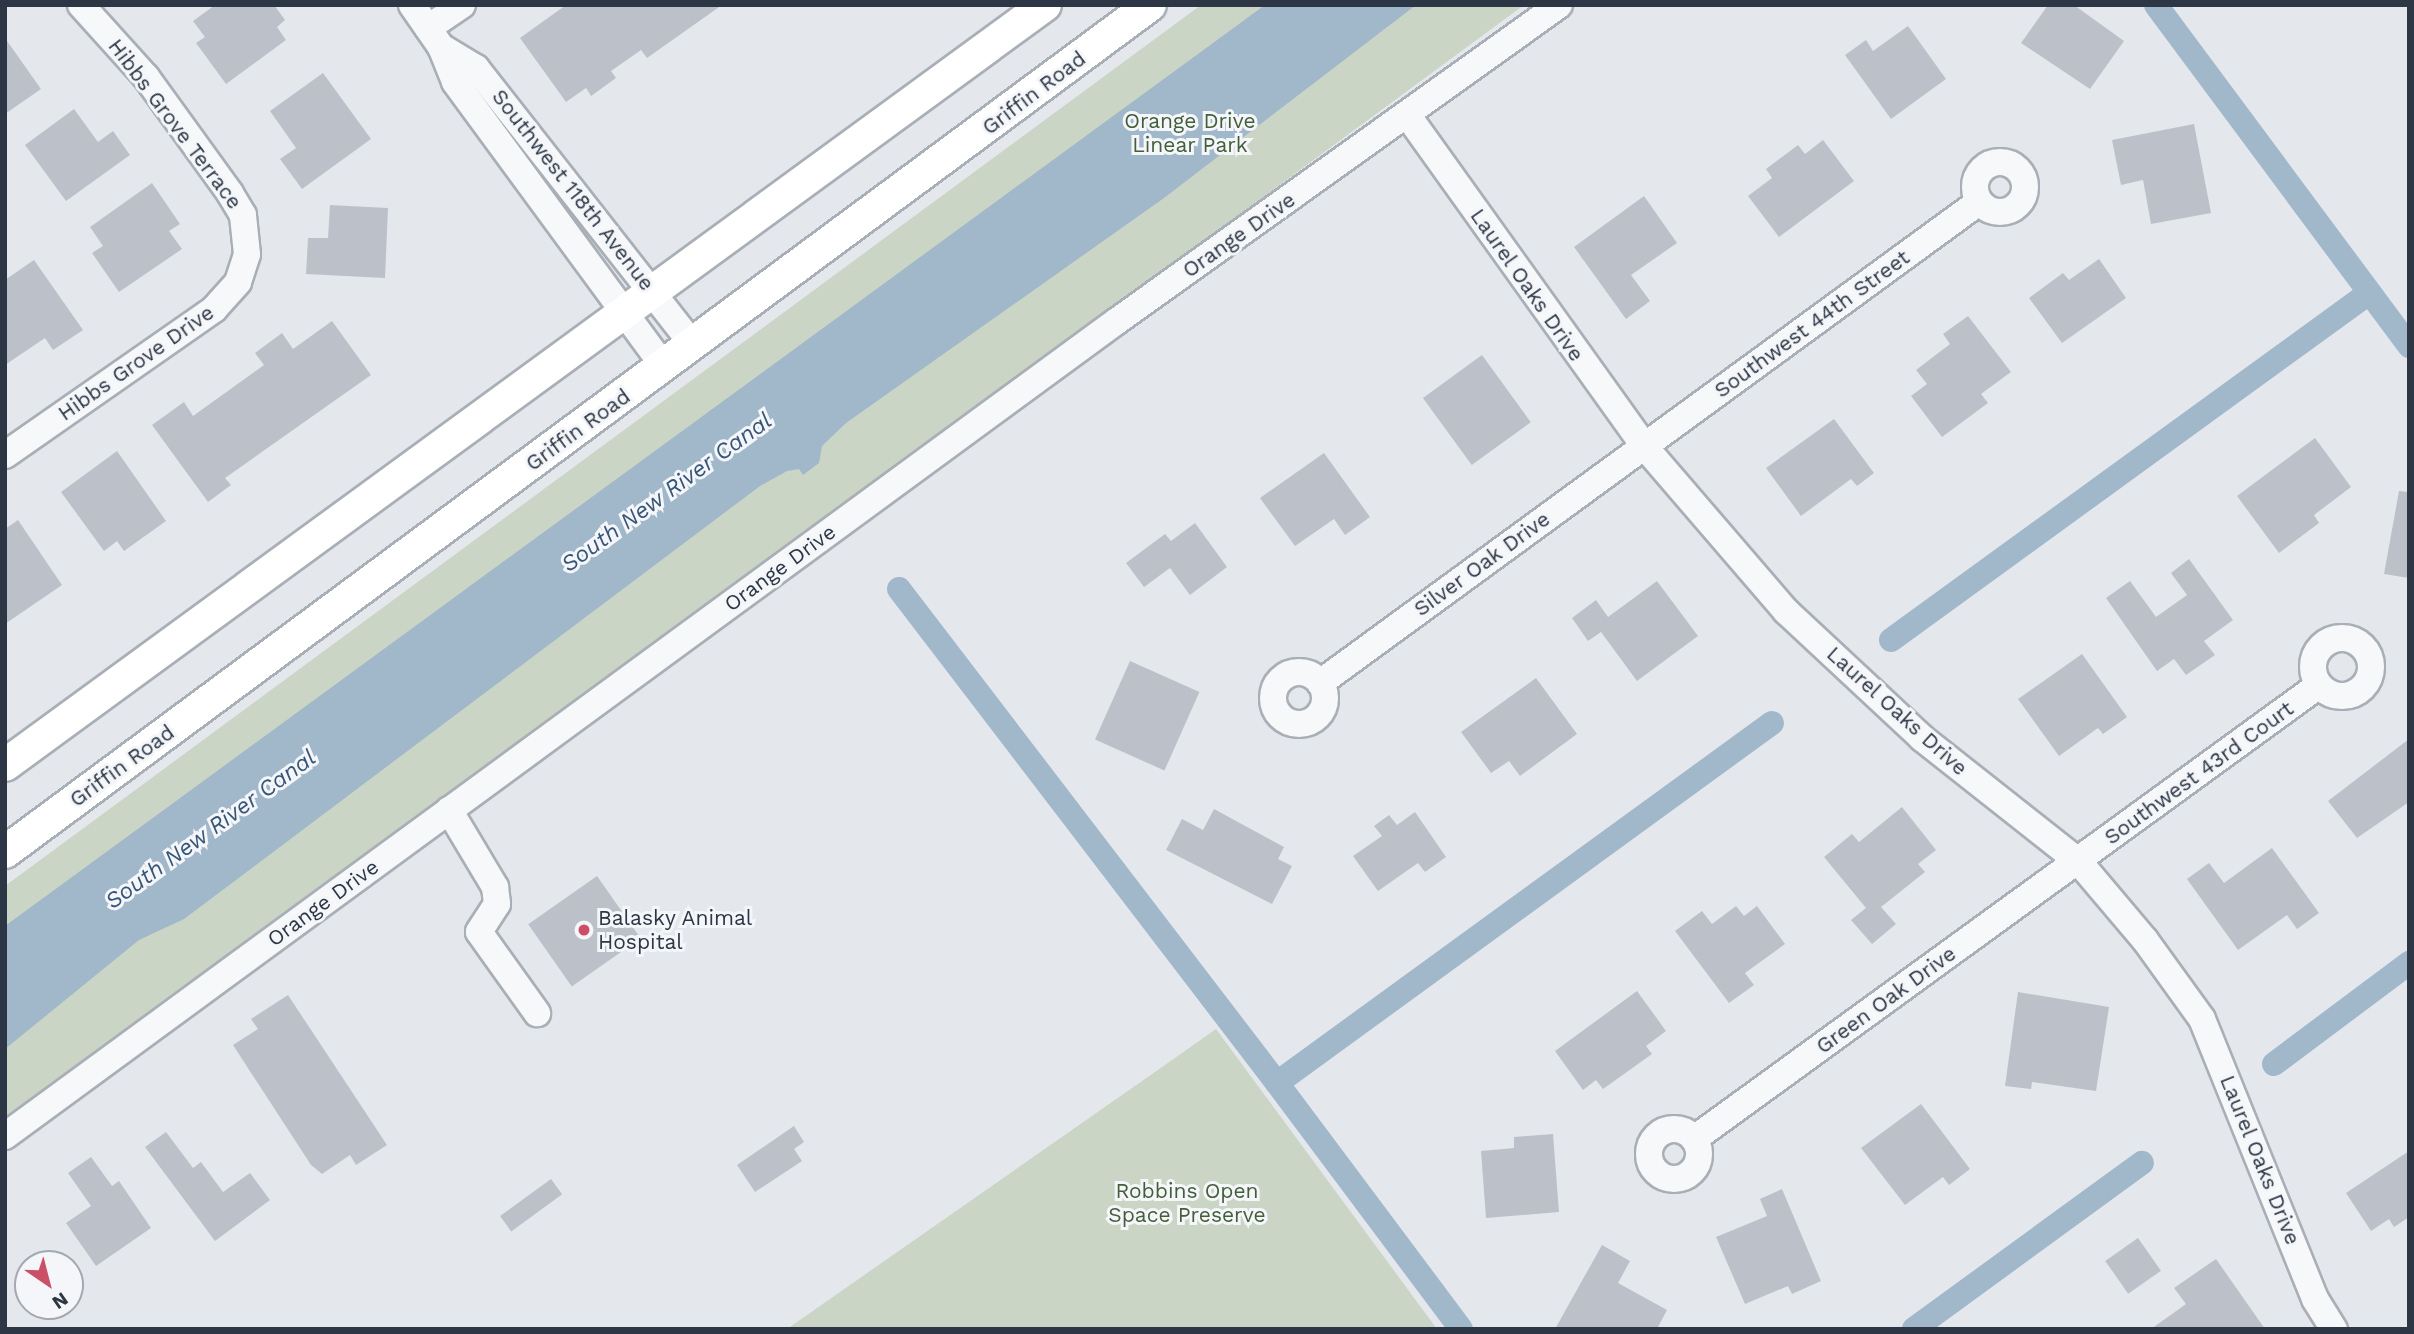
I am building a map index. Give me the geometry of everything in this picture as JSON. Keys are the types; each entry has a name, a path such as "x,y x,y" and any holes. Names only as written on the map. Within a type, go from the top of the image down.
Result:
{"main road":[{"path":"5,765 626,314 1045,5"},
{"name":"Griffin Road","path":"5,852 1150,5"}],"street":[{"name":"Hibbs Grove Terrace","path":"80,5 146,77 230,193 243,215 247,254"},
{"name":"Southwest 118th Avenue","path":"412,5 435,38 454,82 664,366"},
{"path":"435,38 461,5"},
{"name":"Orange Drive","path":"5,1136 1117,321 1408,116 1559,5"},
{"name":"Southwest 118th Avenue","path":"435,38 476,68 693,345"},
{"name":"Laurel Oaks Drive","path":"1408,116 1644,446 1786,611 1922,738 2079,862 2145,940 2202,1019 2315,1299 2334,1329"},
{"name":"Southwest 44th Street","path":"1644,446 1979,202"},
{"name":"Hibbs Grove Drive","path":"5,455 214,309 238,282 247,254"},
{"name":"Silver Oak Drive","path":"1320,683 1644,446"},
{"name":"Southwest 43rd Court","path":"2079,862 2319,685"},
{"path":"449,810 495,887 496,904 479,932 537,1013"},
{"name":"Green Oak Drive","path":"1694,1139 2079,862"}],"green space":[{"name":"Orange Drive Linear Park","path":"1201,5 1524,5 5,1124 5,886"},
{"name":"Robbins Open Space Preserve","path":"1216,1029 1437,1329 787,1329 1175,1058"}],"water":[{"name":"South New River Canal","path":"1265,5 1416,5 1164,198 846,423 822,446 819,463 803,475 799,469 787,471 760,486 184,919 139,940 5,1049 5,926"}],"building":[{"path":"215,5 274,5 285,20 277,27 286,40 226,84 196,43 205,37 193,21"},
{"path":"566,5 722,5 647,58 641,50 611,71 616,78 591,96 586,88 566,102 520,38"},
{"path":"2048,5 2074,5 2124,41 2090,89 2021,43"},
{"path":"1908,26 1946,79 1891,119 1845,55 1866,40 1873,51"},
{"path":"5,38 41,89 5,114"},
{"path":"323,73 371,139 302,189 280,159 296,148 270,111"},
{"path":"74,109 98,142 113,131 130,155 66,201 25,145"},
{"path":"2194,124 2211,213 2151,224 2143,180 2121,185 2112,140"},
{"path":"1823,140 1854,181 1779,237 1748,196 1772,178 1766,169 1798,145 1805,154"},
{"path":"152,183 180,224 169,231 182,249 119,292 92,253 103,246 90,227"},
{"path":"1644,196 1677,243 1631,275 1650,301 1626,319 1574,247"},
{"path":"330,205 388,208 385,278 306,274 308,238 328,238"},
{"path":"2099,259 2126,298 2062,343 2029,298 2063,273 2069,280"},
{"path":"34,260 83,330 53,350 45,338 5,365 5,280"},
{"path":"1968,316 2011,372 1981,394 1988,403 1942,437 1911,396 1927,384 1916,370 1950,344 1943,334"},
{"path":"332,321 371,375 225,478 231,485 208,502 152,425 184,402 193,416 264,365 255,353 282,333 293,349"},
{"path":"1482,355 1531,422 1472,465 1423,398"},
{"path":"1834,419 1874,473 1857,486 1851,479 1801,516 1766,468"},
{"path":"2315,438 2351,487 2314,515 2319,523 2279,553 2237,496"},
{"path":"117,451 166,521 124,551 117,541 104,551 61,492"},
{"path":"1324,453 1370,517 1345,535 1334,519 1295,546 1260,498"},
{"path":"2399,491 2409,492 2409,578 2384,574"},
{"path":"18,520 62,585 5,624 5,529"},
{"path":"1195,523 1227,567 1190,595 1170,568 1144,587 1126,563 1165,534 1171,541"},
{"path":"2189,559 2233,620 2204,641 2215,655 2186,675 2174,659 2157,671 2106,598 2130,581 2156,617 2187,595 2171,573"},
{"path":"1657,581 1698,636 1637,681 1601,632 1588,641 1572,618 1596,600 1608,617"},
{"path":"2082,654 2127,717 2103,734 2098,728 2059,756 2018,699"},
{"path":"1130,661 1199,692 1164,770 1095,740"},
{"path":"1536,678 1577,734 1520,776 1509,761 1491,773 1461,732"},
{"path":"2409,739 2409,802 2357,838 2328,801"},
{"path":"1902,807 1936,850 1918,864 1925,872 1881,907 1896,924 1872,944 1851,920 1866,908 1824,857 1852,834 1859,842"},
{"path":"1214,809 1284,847 1278,859 1292,866 1272,904 1166,850 1182,819 1203,830"},
{"path":"1415,812 1446,857 1425,872 1418,863 1378,891 1353,856 1382,836 1374,826 1389,815 1397,825"},
{"path":"2272,848 2319,913 2297,929 2287,915 2238,950 2187,879 2209,863 2224,883"},
{"name":"Balasky Animal Hospital","path":"597,876 641,938 572,986 528,924"},
{"path":"1736,906 1744,916 1757,906 1785,944 1745,973 1754,985 1729,1003 1675,931 1702,911 1712,924"},
{"path":"1637,991 1666,1031 1646,1046 1652,1054 1603,1089 1596,1080 1583,1090 1555,1051"},
{"path":"2018,992 2109,1007 2096,1091 2032,1082 2031,1089 2005,1086"},
{"path":"288,995 387,1145 356,1165 350,1155 322,1174 311,1165 233,1045 258,1029 251,1019"},
{"path":"1921,1104 1970,1169 1949,1185 1943,1177 1905,1205 1861,1148"},
{"path":"794,1126 804,1142 794,1149 802,1161 755,1192 737,1165"},
{"path":"166,1132 193,1168 201,1162 223,1192 250,1173 270,1200 215,1241 145,1147"},
{"path":"1553,1134 1559,1212 1486,1218 1481,1151 1514,1148 1514,1137"},
{"path":"2409,1151 2409,1217 2394,1227 2389,1219 2371,1231 2346,1193"},
{"path":"91,1157 112,1186 119,1181 151,1228 96,1266 66,1223 91,1206 68,1173"},
{"path":"551,1179 562,1194 511,1231 500,1216"},
{"path":"1782,1189 1821,1281 1792,1294 1788,1286 1745,1304 1716,1237 1767,1216 1760,1199"},
{"path":"2138,1238 2161,1271 2128,1294 2105,1261"},
{"path":"1602,1245 1630,1261 1618,1283 1667,1310 1657,1329 1555,1329"},
{"path":"2216,1259 2265,1329 2151,1329 2186,1304 2174,1288"}],"waterway":[{"path":"2156,5 2409,346"},
{"path":"1891,640 2369,293"},
{"path":"899,589 1277,1083 1772,723"},
{"path":"2274,1064 2409,963"},
{"path":"1277,1083 1461,1329"},
{"path":"1914,1329 2142,1163"}],"place":[{"name":"Balasky Animal Hospital","path":"584,930"}]}
